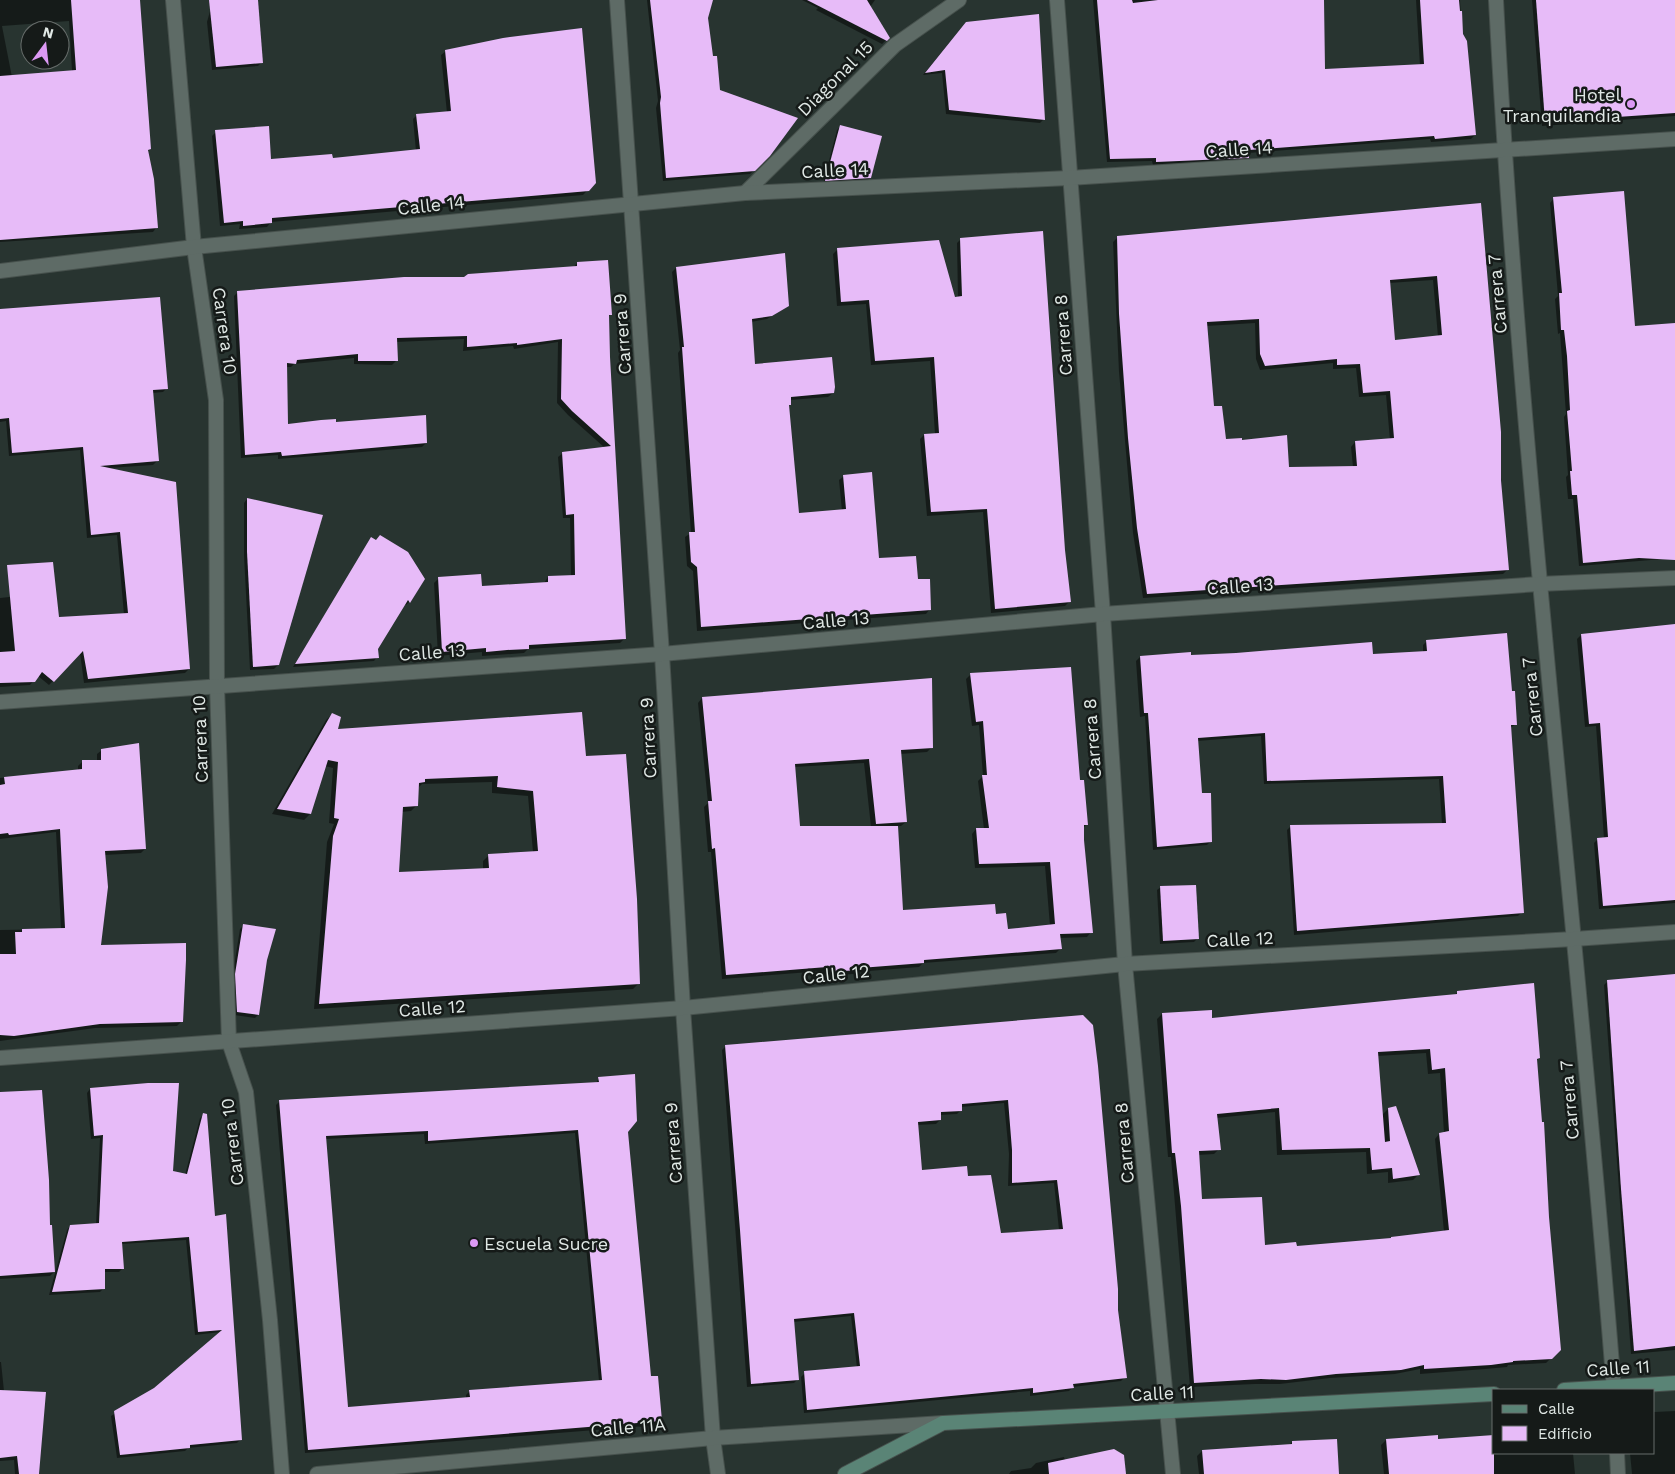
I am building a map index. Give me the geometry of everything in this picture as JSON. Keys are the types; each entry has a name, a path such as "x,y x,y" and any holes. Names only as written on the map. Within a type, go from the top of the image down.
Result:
{"main road":[{"name":"Calle 11","path":"1614,1389 1675,1383"},
{"name":"Calle 11","path":"845,1474 943,1423 1492,1394"}],"street":[{"name":"Carrera 10","path":"173,0 194,247 216,400 218,686 230,1042 246,1092 270,1320 282,1474"},
{"name":"Carrera 9","path":"617,0 662,654 683,1008 713,1438 718,1474"},
{"name":"Diagonal 15","path":"745,193 895,45 959,0"},
{"name":"Carrera 8","path":"1057,0 1103,614 1125,964 1174,1474"},
{"name":"Carrera 7","path":"1496,0 1504,151 1540,584 1614,1389"},
{"name":"Calle 14","path":"0,272 194,247 745,193 1069,178 1675,139"},
{"name":"Calle 13","path":"0,702 662,654 1103,614 1540,584 1675,578"},
{"name":"Calle 12","path":"0,1058 683,1008 1125,964 1675,932"},
{"name":"Calle 11A","path":"317,1474 713,1438 943,1423"},
{"path":"1617,1454 1618,1474"}],"building":[{"path":"71,0 140,0 151,149 148,150 154,179 158,228 0,240 0,76 76,70"},
{"path":"209,0 258,0 263,63 216,67"},
{"path":"650,0 713,0 708,18 713,56 717,56 720,90 798,118 770,156 755,171 666,178 661,97"},
{"path":"807,0 867,0 890,38 887,41"},
{"path":"1097,0 1132,0 1133,3 1158,0 1324,0 1325,69 1424,64 1420,0 1459,0 1460,11 1462,11 1463,34 1467,41 1476,135 1435,139 1434,136 1249,150 1249,158 1156,162 1156,158 1110,159"},
{"path":"1536,0 1675,0 1675,113 1545,122"},
{"path":"1039,14 1045,120 949,110 945,70 925,73 966,22"},
{"path":"582,28 596,183 589,191 272,218 272,223 243,226 243,221 224,223 215,130 269,126 271,159 332,154 333,158 420,149 416,114 451,111 445,50 503,38"},
{"path":"840,125 882,136 871,178 825,181"},
{"path":"1624,191 1635,326 1675,323 1675,560 1639,558 1583,563 1577,495 1572,495 1570,471 1572,471 1567,411 1570,410 1567,356 1564,330 1561,330 1559,293 1562,293 1553,197"},
{"path":"1481,203 1501,432 1501,480 1509,570 1147,594 1137,528 1128,438 1119,314 1117,236","holes":["1437,276 1442,335 1395,340 1390,280","1259,319 1260,354 1265,366 1337,359 1337,365 1360,364 1363,393 1390,391 1394,438 1355,441 1357,466 1289,467 1287,435 1242,440 1242,438 1226,439 1222,406 1214,406 1207,322"]},
{"path":"1043,231 1065,550 1071,602 995,609 987,509 931,512 924,434 939,433 934,357 875,361 869,300 841,302 837,248 939,240 955,297 962,296 960,238"},
{"path":"785,253 789,306 772,316 752,319 755,364 832,357 835,387 834,393 791,397 791,405 789,405 799,513 846,509 843,475 872,472 879,558 916,556 918,579 930,579 931,610 701,627 697,567 691,562 689,532 695,532 682,347 684,347 676,267"},
{"path":"608,260 612,315 609,315 610,357 626,639 529,645 529,649 486,652 486,648 442,652 438,577 481,574 482,586 548,582 548,576 575,575 574,514 566,515 562,452 611,446 561,399 562,339 517,345 517,343 467,347 467,336 397,338 398,361 358,361 358,354 297,360 296,364 287,363 288,424 336,419 336,422 426,415 427,443 282,456 281,452 245,455 237,291 404,277 464,277 468,274 577,266 577,262"},
{"path":"160,297 168,389 153,390 159,461 100,466 176,482 190,669 88,679 83,651 54,682 42,672 35,682 0,683 0,652 15,651 7,565 53,562 59,617 128,613 120,532 91,535 83,447 12,453 9,418 0,419 0,309"},
{"path":"247,498 323,515 279,665 253,667 247,552"},
{"path":"380,535 408,552 425,579 410,603 408,600 378,649 379,658 295,664 371,537 376,540"},
{"path":"1675,624 1675,900 1603,906 1597,838 1608,837 1600,723 1589,724 1581,634"},
{"path":"1507,633 1512,691 1515,691 1517,725 1511,725 1524,913 1297,931 1290,825 1446,823 1443,776 1267,781 1265,733 1198,738 1202,793 1211,793 1212,842 1157,847 1148,713 1144,713 1140,656 1191,652 1191,655 1236,653 1372,642 1373,654 1427,651 1426,640"},
{"path":"1071,667 1080,780 1084,780 1088,825 1084,825 1084,840 1093,933 1060,934 1062,949 924,960 924,963 860,968 860,970 827,972 827,967 726,975 715,848 712,849 708,801 712,801 702,697 932,678 933,748 901,750 907,822 876,824 869,759 795,764 800,826 898,826 903,910 995,904 996,914 1006,913 1008,929 1055,924 1050,862 979,864 976,828 989,828 982,775 987,775 983,721 976,722 970,673"},
{"path":"582,712 586,756 626,754 637,899 640,984 319,1004 333,836 339,819 334,818 338,762 328,760 311,814 277,809 332,713 341,717 338,729","holes":["498,776 497,787 533,791 538,851 488,854 489,868 399,872 403,807 418,806 419,783 425,782 425,779"]},
{"path":"139,743 146,849 105,851 108,887 101,945 186,943 183,1022 100,1024 14,1036 0,1035 0,954 16,954 15,932 22,932 22,929 65,928 60,829 9,835 8,833 0,834 0,785 5,784 4,777 82,769 82,760 101,760 101,749"},
{"path":"1196,885 1199,939 1163,941 1160,886"},
{"path":"243,924 276,929 267,960 259,1015 237,1012 235,974"},
{"path":"1675,974 1675,1346 1634,1351 1607,980"},
{"path":"1534,983 1540,1058 1537,1059 1542,1122 1544,1122 1549,1217 1561,1350 1552,1359 1513,1361 1491,1365 1424,1369 1424,1365 1401,1370 1336,1374 1286,1380 1261,1379 1194,1383 1181,1206 1175,1153 1172,1153 1162,1013 1212,1010 1212,1018 1457,994 1457,991","holes":["1430,1049 1432,1070 1445,1068 1449,1131 1439,1133 1449,1230 1391,1238 1297,1246 1296,1242 1265,1245 1262,1197 1202,1199 1199,1151 1221,1150 1217,1114 1279,1108 1282,1150 1370,1148 1372,1170 1392,1168 1393,1179 1420,1175 1396,1106 1388,1108 1390,1141 1385,1142 1378,1052"]},
{"path":"1083,1015 1093,1025 1098,1066 1118,1289 1118,1310 1127,1378 1073,1384 1074,1388 1033,1393 1033,1388 807,1410 804,1371 860,1366 854,1313 794,1319 799,1380 751,1384 725,1045","holes":["1008,1100 1012,1150 1012,1183 1057,1180 1063,1229 1001,1233 991,1175 968,1176 967,1166 922,1170 918,1122 941,1120 941,1112 962,1111 962,1104"]},
{"path":"635,1074 637,1121 628,1132 651,1376 658,1376 662,1421 308,1450 279,1100 599,1082 598,1077","holes":["578,1130 602,1380 469,1390 470,1397 348,1407 326,1136 428,1131 428,1141"]},
{"path":"148,1083 179,1083 173,1171 187,1174 203,1113 207,1114 215,1216 226,1214 242,1440 190,1445 190,1448 120,1455 114,1411 154,1388 222,1330 198,1332 189,1237 122,1242 124,1269 105,1269 105,1289 52,1292 70,1225 99,1223 103,1135 94,1136 90,1088"},
{"path":"42,1090 49,1180 50,1225 52,1225 55,1272 0,1276 0,1092"},
{"path":"0,1390 46,1392 39,1474 19,1474 17,1456 0,1458"},
{"path":"1438,1435 1438,1439 1492,1435 1494,1474 1389,1474 1386,1439"},
{"path":"1337,1439 1339,1474 1204,1474 1202,1450 1292,1444 1292,1441"},
{"path":"1114,1449 1124,1455 1126,1474 1049,1474 1048,1463"}],"place":[{"name":"Hotel Tranquilandia","path":"1631,104"},
{"name":"Escuela Sucre","path":"474,1243"}]}
